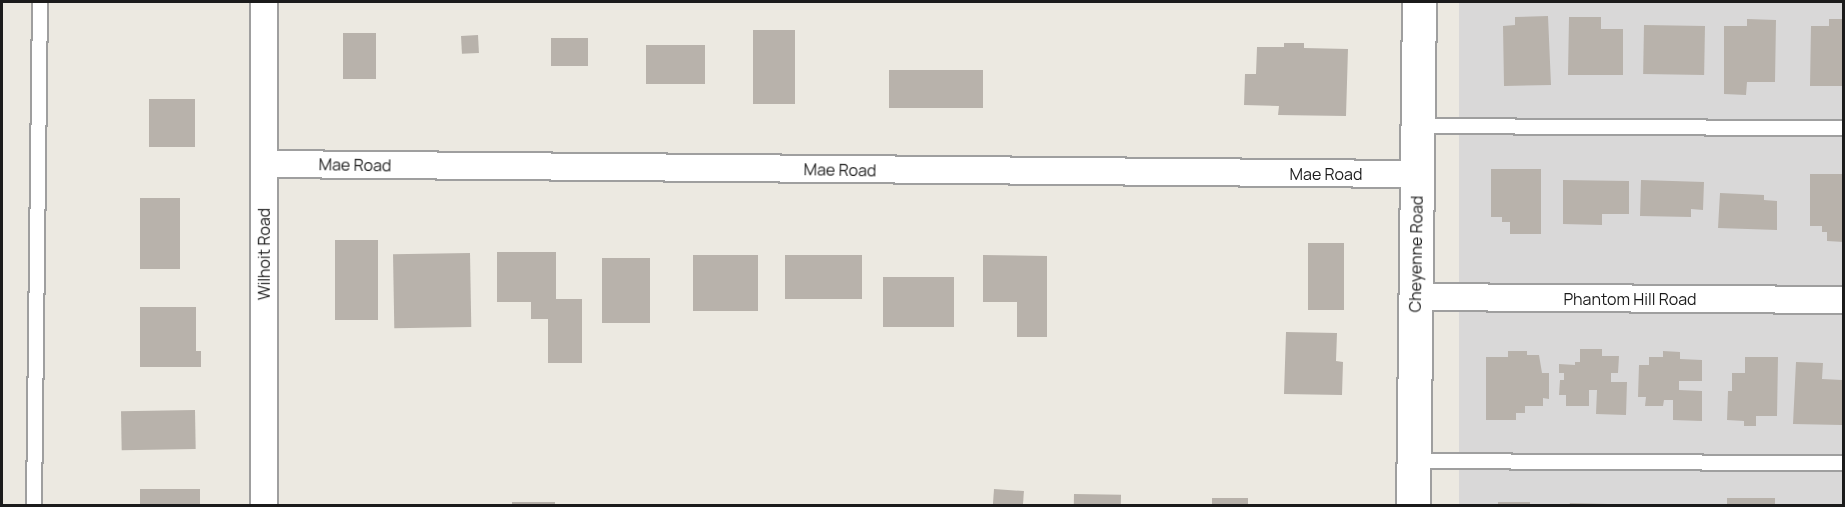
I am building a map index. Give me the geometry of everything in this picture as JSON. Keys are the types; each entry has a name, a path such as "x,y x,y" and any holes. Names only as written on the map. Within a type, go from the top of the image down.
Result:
{"street":[{"name":"Wilhoit Road","path":"264,2 264,506"},
{"name":"Cheyenne Road","path":"1413,506 1419,2"},
{"name":"Mae Road","path":"264,164 1417,174"},
{"name":"Phantom Hill Road","path":"1416,297 1844,300"}],"lane":[{"path":"34,506 40,2"},
{"path":"1418,126 1844,128"},
{"path":"1413,462 1844,463"}],"shaded area":[{"path":"1459,2 1843,2 1843,505 1459,505"}],"building":[{"path":"1548,16 1551,85 1504,86 1503,26 1515,25 1515,17"},
{"path":"1569,17 1601,17 1601,29 1623,29 1623,75 1568,75"},
{"path":"1747,19 1776,20 1775,82 1747,82 1746,95 1724,94 1724,26 1747,26"},
{"path":"1829,19 1844,19 1844,86 1810,86 1811,26 1829,26"},
{"path":"1644,25 1705,26 1704,75 1643,74"},
{"path":"753,30 795,30 795,104 753,104"},
{"path":"343,33 376,33 376,79 343,79"},
{"path":"478,35 479,53 462,54 461,36"},
{"path":"551,38 588,38 588,66 551,66"},
{"path":"1284,43 1304,43 1304,48 1348,49 1346,116 1278,115 1279,106 1244,105 1245,74 1256,74 1257,47 1284,47"},
{"path":"646,45 705,45 705,84 646,84"},
{"path":"889,70 983,70 983,108 889,108"},
{"path":"149,99 195,99 195,147 149,147"},
{"path":"1491,169 1541,169 1541,234 1510,234 1510,222 1502,222 1502,217 1491,217"},
{"path":"1810,174 1844,174 1844,242 1827,241 1827,232 1822,232 1822,226 1810,226"},
{"path":"1563,180 1629,181 1629,214 1602,214 1602,225 1563,224"},
{"path":"1641,180 1704,182 1703,210 1691,209 1691,217 1640,216"},
{"path":"1720,193 1764,195 1764,200 1777,201 1777,230 1718,228"},
{"path":"140,198 180,198 180,269 140,269"},
{"path":"335,240 378,240 378,320 335,320"},
{"path":"1308,243 1344,243 1344,310 1308,310"},
{"path":"497,252 556,252 556,299 582,299 582,363 548,363 548,319 531,319 531,302 497,302"},
{"path":"470,253 471,327 394,328 393,254"},
{"path":"693,255 758,255 758,311 693,311"},
{"path":"785,255 862,255 862,299 785,299"},
{"path":"983,255 1047,256 1047,337 1017,337 1017,302 983,302"},
{"path":"602,258 650,258 650,323 602,323"},
{"path":"883,277 954,277 954,327 883,327"},
{"path":"140,307 196,307 196,351 201,351 201,367 140,367"},
{"path":"1286,332 1337,333 1336,361 1343,362 1342,395 1284,394"},
{"path":"1580,349 1602,349 1602,356 1619,356 1618,373 1611,373 1611,382 1627,382 1626,415 1596,414 1597,390 1589,390 1589,406 1566,406 1566,395 1559,395 1560,380 1564,380 1564,373 1559,373 1559,364 1575,365 1575,362 1580,362"},
{"path":"1508,351 1527,351 1527,355 1539,355 1542,373 1549,373 1549,399 1543,398 1543,406 1525,406 1525,413 1516,413 1516,420 1486,420 1486,357 1508,357"},
{"path":"1663,351 1680,352 1680,359 1702,360 1702,381 1679,381 1679,390 1702,391 1702,421 1673,420 1673,400 1664,400 1663,406 1645,406 1646,397 1638,397 1639,365 1649,365 1649,357 1663,357"},
{"path":"1745,357 1778,357 1777,416 1756,416 1756,426 1744,426 1744,421 1727,420 1728,391 1732,391 1732,373 1745,373"},
{"path":"1796,362 1823,363 1822,379 1842,380 1842,425 1793,424"},
{"path":"195,410 196,449 122,450 121,411"},
{"path":"140,489 200,489 200,506 140,506"},
{"path":"994,489 1024,491 1023,506 993,506"},
{"path":"1074,494 1121,495 1121,506 1074,506"},
{"path":"1212,498 1248,498 1248,506 1212,506"},
{"path":"1727,498 1775,498 1775,506 1727,506"},
{"path":"512,502 555,502 555,506 512,506"},
{"path":"1498,502 1530,502 1530,506 1498,506"},
{"path":"1570,503 1608,504 1608,506 1569,506"}]}
